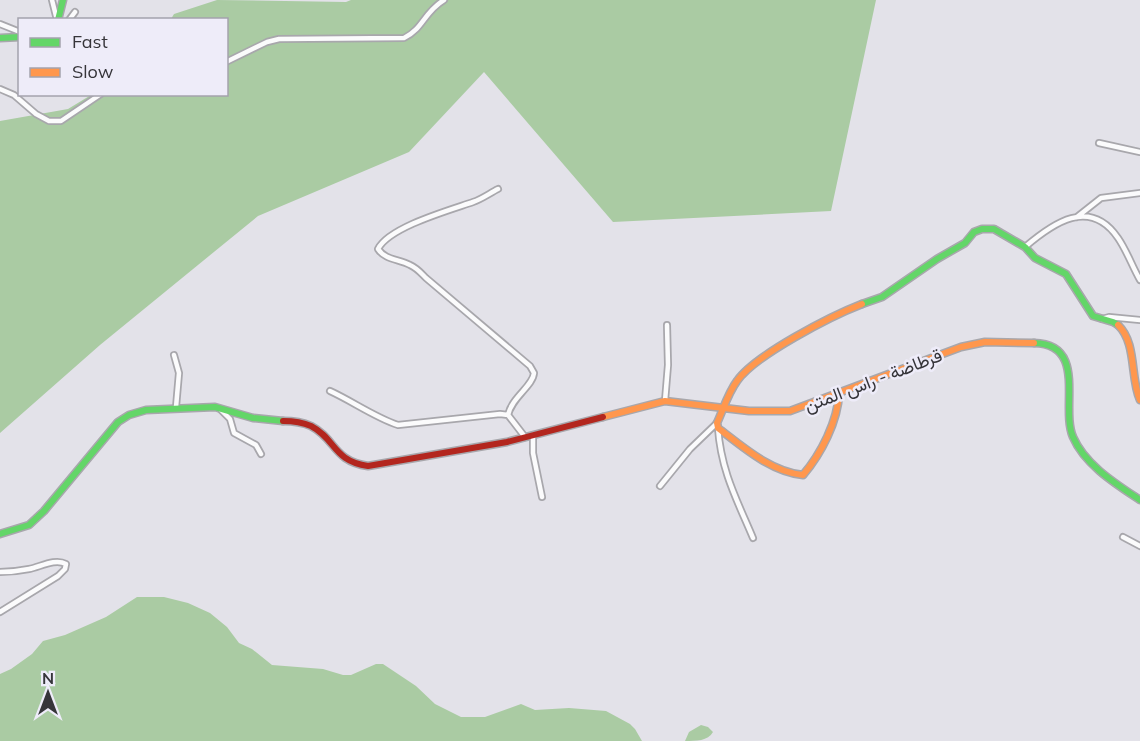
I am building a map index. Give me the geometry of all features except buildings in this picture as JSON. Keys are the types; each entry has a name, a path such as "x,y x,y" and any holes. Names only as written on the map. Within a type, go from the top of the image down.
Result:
{"main road":[{"path":"58,18 63,0"},
{"path":"0,38 18,37"},
{"path":"839,393 840,405 811,466 803,475 788,472 768,463 717,425 735,383 765,356 841,312 882,297 937,258 965,243 974,232 994,229 1025,247 1035,258 1066,274 1090,313 1100,320 1112,321 1122,328 1128,341 1132,380 1140,400"},
{"name":"قرطاضة - راس المتن","path":"0,534 29,525 44,511 118,422 129,415 146,410 176,407 226,408 260,419 309,425 350,463 368,466 507,442 665,401 761,411 790,411 974,343 1048,344 1064,358 1070,371 1069,422 1075,441 1095,465 1140,500"}],"street":[{"path":"52,0 56,18"},
{"path":"228,61 279,39 404,38 413,34 432,8 444,0"},
{"path":"70,18 75,12"},
{"path":"0,24 18,31"},
{"path":"0,89 14,95 36,114 49,121 61,121 98,96"},
{"path":"1098,143 1140,152"},
{"path":"498,189 475,201 433,215 402,230 380,244 378,249 386,257 408,263 418,269 530,366 534,373 533,378 516,396 508,415"},
{"path":"1077,217 1101,198 1140,193"},
{"path":"1025,247 1048,229 1068,218 1096,219 1108,227 1123,246 1140,280"},
{"path":"1100,320 1109,317 1140,320"},
{"path":"665,401 668,366 667,325"},
{"path":"174,355 179,373 176,407"},
{"path":"330,391 398,425 508,415"},
{"path":"215,407 226,413 234,432 256,445 261,453"},
{"path":"508,415 525,437"},
{"path":"660,486 690,449 717,425"},
{"path":"717,425 721,460 753,538"},
{"path":"533,435 533,453 542,497"},
{"path":"1123,537 1140,546"},
{"path":"0,572 29,569 53,562 66,564 65,569 58,576 0,612"}],"green space":[{"path":"217,0 346,2 351,0 876,0 831,211 613,222 484,72 409,152 258,216 100,345 0,433 0,121 68,109 89,96 228,96 228,18 172,18 174,14"},
{"path":"137,597 164,597 188,603 210,613 227,627 239,643 252,649 272,665 323,669 351,675 376,664 383,664 416,686 435,704 461,717 485,717 521,704 535,710 569,708 606,711 630,724 642,741 0,741 0,674 32,654 43,641 65,635 106,617"},
{"path":"701,725 713,732 711,735 701,740 685,741 689,732"}],"traffic: fast":[{"path":"58,18 63,0"},
{"path":"0,38 18,37"},
{"path":"862,304 882,297 937,259 965,243 974,232 994,229 1025,247 1035,258 1066,274 1093,316 1118,325"},
{"path":"1034,343 1051,346 1061,354 1067,365 1070,424 1078,447 1102,473 1140,500"},
{"path":"0,534 29,525 44,511 118,422 129,415 146,410 215,407 253,418 283,421"}],"traffic: slow":[{"path":"839,393 832,426 816,457 803,475 769,464 718,428 717,423 731,391 746,371 795,337 862,304"},
{"path":"1118,325 1124,332 1131,351 1140,400"},
{"path":"603,417 665,401 749,411 790,411 961,347 985,342 1034,343"}],"traffic: jam":[{"path":"283,421 311,426 326,437 341,455 368,466 507,442 603,417"}]}
